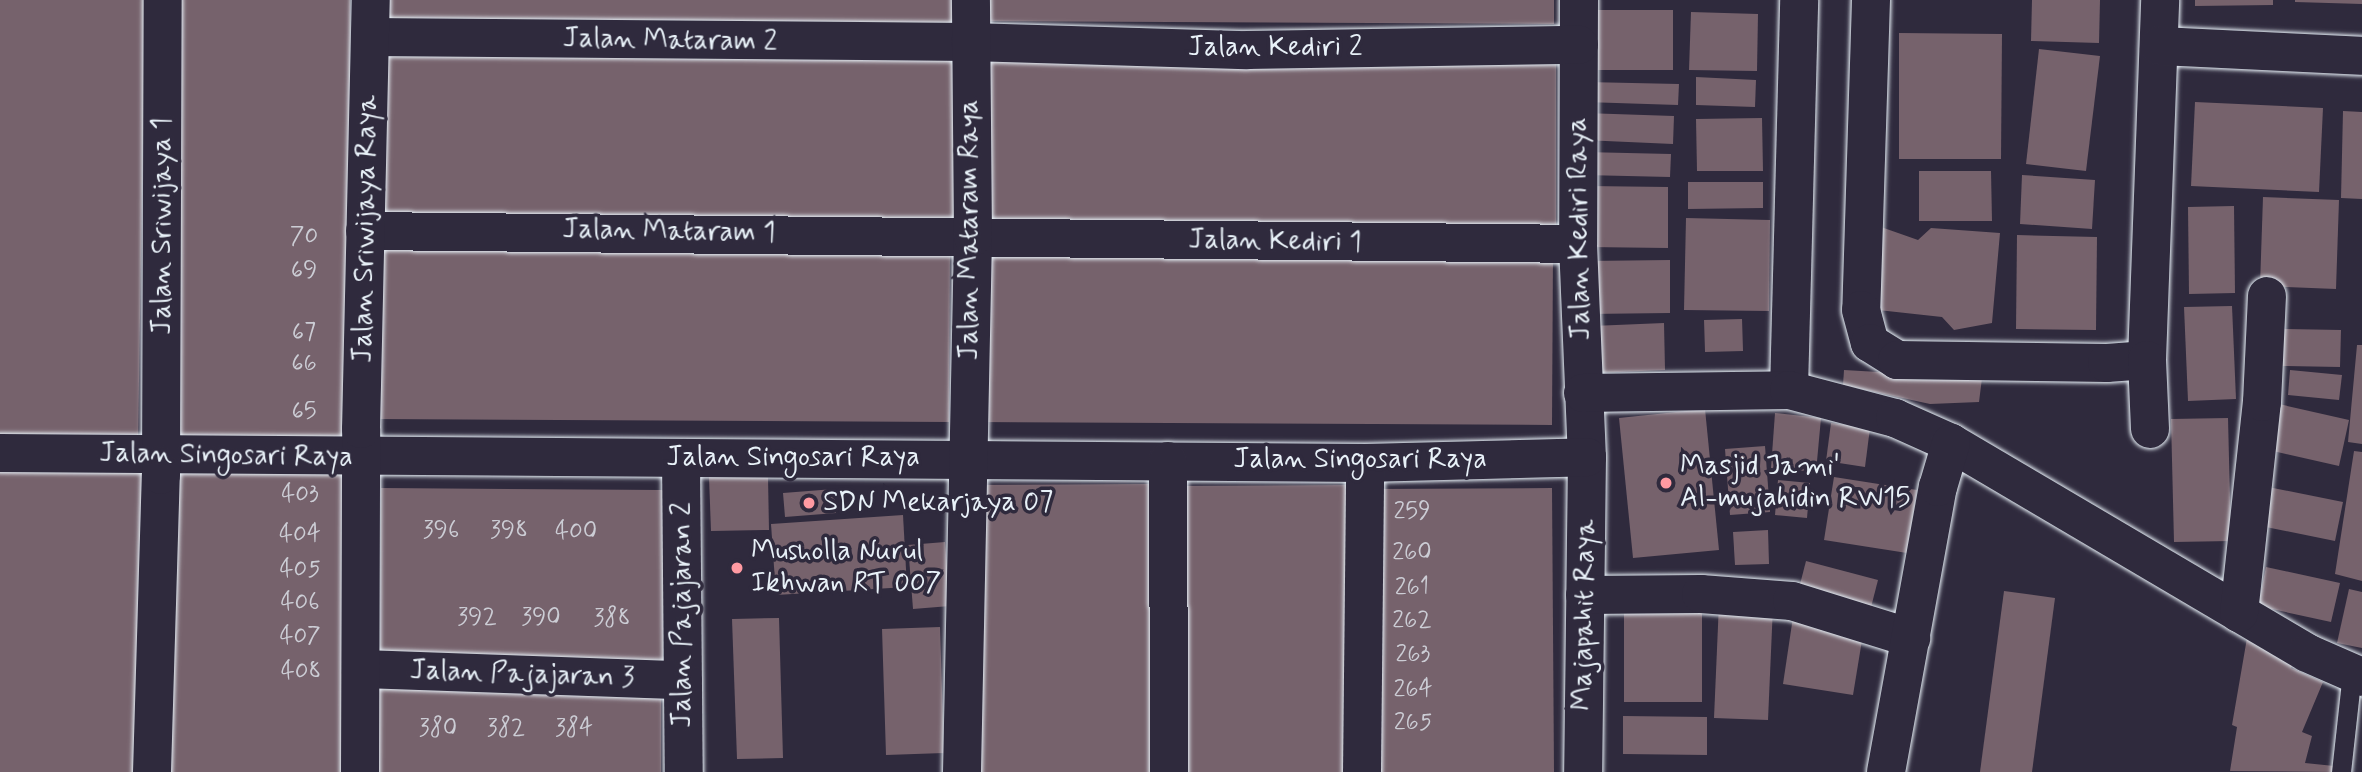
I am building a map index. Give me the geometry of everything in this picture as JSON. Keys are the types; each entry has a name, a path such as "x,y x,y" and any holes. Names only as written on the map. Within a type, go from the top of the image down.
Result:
{"street":[{"name":"Jalan Sriwijaya 1","path":"152,772 161,452 163,0"},
{"name":"Jalan Mataram Raya","path":"962,772 972,237 971,0"},
{"name":"Jalan Kediri Raya","path":"1579,0 1578,244 1587,457"},
{"path":"1789,390 1799,0"},
{"path":"1871,0 1861,310 1870,343 1897,360 2147,360"},
{"path":"2150,429 2147,360 2160,0"},
{"name":"Jalan Mataram 2","path":"371,18 970,42"},
{"name":"Jalan Sriwijaya Raya","path":"360,772 361,459 371,18"},
{"name":"Jalan Kediri 2","path":"970,42 1247,50 1579,45"},
{"path":"2158,46 2362,56"},
{"name":"Jalan Mataram 1","path":"365,231 972,237"},
{"name":"Jalan Kediri 1","path":"972,237 1578,244"},
{"path":"2239,613 2262,402 2267,296"},
{"path":"1583,393 1789,390 1895,418 1951,443 2307,653 2357,675"},
{"path":"1886,772 1938,487 1951,443"},
{"name":"Jalan Singosari Raya","path":"0,453 161,452 361,459 969,459 1365,463 1587,457"},
{"name":"Majapahit Raya","path":"1583,772 1587,457"},
{"name":"Jalan Pajajaran 2","path":"681,458 684,772"},
{"path":"1168,461 1169,772"},
{"path":"1362,772 1365,463"},
{"path":"1585,595 1701,594 1792,601 1911,638"},
{"name":"Jalan Pajajaran 3","path":"361,669 683,680"}],"lane":[{"path":"2341,772 2357,675"}],"building":[{"path":"0,0 145,0 138,445 0,443"},
{"path":"167,0 350,0 353,441 169,442"},
{"path":"380,0 958,0 958,25 380,21"},
{"path":"977,0 1554,0 1554,24 977,21"},
{"path":"2032,0 2100,0 2099,43 2031,41"},
{"path":"2195,0 2273,0 2273,5 2195,6"},
{"path":"2362,0 2362,4 2295,2"},
{"path":"1587,10 1673,10 1673,70 1587,70"},
{"path":"1691,12 1758,14 1757,71 1689,70"},
{"path":"1899,33 2002,34 2001,159 1899,159"},
{"path":"2039,49 2100,56 2086,171 2026,164"},
{"path":"379,51 957,54 956,227 379,224"},
{"path":"979,58 1556,61 1556,235 979,231"},
{"path":"1696,77 1756,80 1755,107 1696,105"},
{"path":"1586,82 1679,84 1678,105 1585,102"},
{"path":"2195,102 2323,108 2319,192 2191,186"},
{"path":"2343,111 2362,112 2362,199 2341,198"},
{"path":"1584,113 1674,116 1673,144 1583,140"},
{"path":"1762,118 1763,171 1697,171 1696,119"},
{"path":"1584,152 1671,154 1670,177 1584,175"},
{"path":"1919,171 1991,171 1992,221 1919,221"},
{"path":"2022,175 2095,180 2092,229 2020,224"},
{"path":"1688,182 1763,182 1763,208 1688,209"},
{"path":"1588,186 1668,187 1668,248 1587,247"},
{"path":"2263,197 2339,200 2336,289 2260,286"},
{"path":"2234,206 2235,293 2189,294 2188,207"},
{"path":"1686,218 1770,220 1769,311 1684,310"},
{"path":"1881,227 1918,240 1931,228 2000,233 1992,323 1954,330 1942,317 1878,310"},
{"path":"2017,235 2097,237 2096,330 2016,329"},
{"path":"373,246 950,249 949,422 372,419"},
{"path":"975,249 1553,252 1552,425 974,422"},
{"path":"1670,260 1670,313 1588,314 1588,261"},
{"path":"2232,306 2236,399 2188,401 2184,307"},
{"path":"1742,319 1743,351 1705,352 1704,320"},
{"path":"1664,323 1665,370 1594,373 1592,326"},
{"path":"2282,329 2341,330 2340,367 2282,366"},
{"path":"2357,345 2362,345 2362,444 2348,442"},
{"path":"1844,370 1982,378 1979,402 1930,404 1843,385"},
{"path":"2290,370 2342,375 2339,400 2288,395"},
{"path":"2270,402 2349,420 2339,466 2260,448"},
{"path":"1705,409 1719,550 1633,558 1619,418"},
{"path":"1775,413 1821,418 1816,472 1771,468"},
{"path":"2228,418 2231,541 2174,542 2171,419"},
{"path":"1831,423 1870,428 1865,467 1826,461"},
{"path":"1765,446 1770,512 1730,515 1725,449"},
{"path":"2354,451 2362,452 2362,581 2335,574"},
{"path":"0,466 149,469 144,772 0,772"},
{"path":"348,471 350,772 166,772 164,472"},
{"path":"709,477 768,477 769,530 711,531"},
{"path":"1834,477 1917,490 1907,553 1824,540"},
{"path":"1778,480 1810,483 1807,518 1775,515"},
{"path":"1154,484 1156,772 972,772 970,485"},
{"path":"1356,485 1358,772 1174,772 1172,486"},
{"path":"2258,485 2343,502 2335,541 2251,524"},
{"path":"381,488 663,490 663,663 380,662"},
{"path":"1552,488 1554,772 1370,772 1368,489"},
{"name":"SDN Mekarjaya 07","path":"834,489 836,513 785,517 783,493"},
{"path":"903,515 907,587 776,595 771,524"},
{"path":"1768,530 1769,564 1735,565 1733,532"},
{"path":"945,542 950,606 913,609 908,545"},
{"path":"1806,561 1878,580 1869,615 1797,596"},
{"path":"2266,567 2340,583 2331,622 2258,606"},
{"path":"2349,589 2362,592 2362,648 2337,643"},
{"path":"2004,591 2055,598 2032,772 1980,772"},
{"path":"1719,603 1773,606 1768,720 1714,718"},
{"path":"1624,607 1702,607 1702,702 1624,702"},
{"path":"1793,617 1864,628 1853,695 1783,684"},
{"path":"779,618 783,758 737,759 732,619"},
{"path":"940,627 944,753 886,755 882,629"},
{"path":"2247,638 2295,659 2291,668 2323,682 2302,732 2312,736 2305,763 2334,766 2333,772 2230,771 2237,727 2232,725"},
{"path":"378,686 661,688 661,772 378,772"},
{"path":"1623,716 1707,717 1707,755 1623,754"}],"place":[{"name":"Masjid Jami' Al-mujahidin RW15","path":"1666,483"},
{"name":"SDN Mekarjaya 07","path":"809,503"},
{"name":"Musholla Nurul Ikhwan RT 007","path":"737,568"}]}
